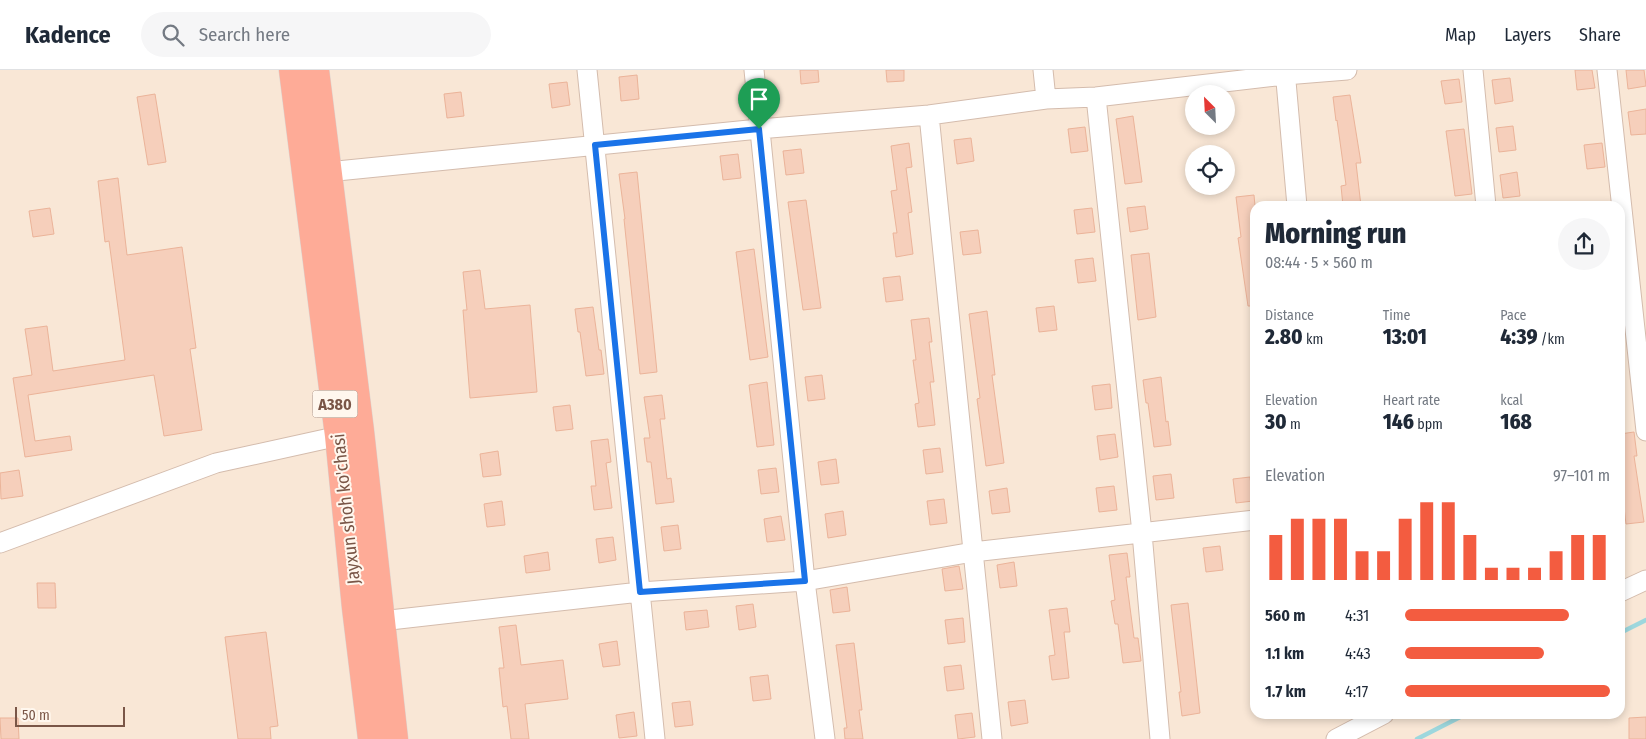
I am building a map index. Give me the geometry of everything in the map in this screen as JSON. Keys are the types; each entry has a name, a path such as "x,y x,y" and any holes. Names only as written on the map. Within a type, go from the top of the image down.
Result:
{"highway":[{"name":"Jayxun shoh ko'chasi","path":"293,70 339,436 356,608 372,739"},
{"name":"Jayxun shoh ko'chasi","path":"315,70 360,431 394,739"}],"street":[{"path":"587,70 655,739"},
{"path":"754,70 805,581 825,739"},
{"path":"1043,70 1046,99"},
{"path":"327,172 759,129 929,115 1046,99 1096,97 1285,72 1347,70"},
{"path":"1473,70 1486,201"},
{"path":"1607,70 1621,201"},
{"path":"1285,72 1297,201"},
{"path":"1096,97 1142,533 1160,739"},
{"path":"929,115 992,739"},
{"path":"1625,237 1646,431"},
{"path":"0,543 216,463 339,436"},
{"path":"381,621 640,592 805,581 973,552 1250,521"},
{"path":"1625,590 1646,580"},
{"path":"1336,739 1363,719"}],"shaded area":[{"path":"0,70 1646,70 1646,739 0,739"}],"building":[{"path":"800,70 818,70 819,82 801,84"},
{"path":"886,70 904,70 904,81 887,82"},
{"path":"1575,70 1592,70 1595,88 1577,90"},
{"path":"1626,70 1644,70 1646,86 1628,89"},
{"path":"637,75 639,99 621,101 619,77"},
{"path":"1510,78 1513,101 1495,104 1492,80"},
{"path":"1459,79 1462,102 1445,104 1441,81"},
{"path":"567,82 570,105 552,108 549,84"},
{"path":"461,92 464,116 447,118 444,94"},
{"path":"155,94 166,162 148,165 137,97"},
{"path":"1350,95 1361,163 1356,163 1360,201 1342,201 1341,186 1346,185 1333,97"},
{"path":"1646,109 1646,134 1631,135 1628,112"},
{"path":"1133,116 1142,182 1125,184 1116,119"},
{"path":"1513,126 1516,150 1499,152 1496,128"},
{"path":"1085,127 1088,151 1071,153 1068,129"},
{"path":"1464,129 1472,194 1455,196 1446,131"},
{"path":"971,138 974,161 957,164 954,140"},
{"path":"909,143 912,167 906,168 912,212 908,213 913,254 896,257 893,233 897,233 891,191 897,190 891,146"},
{"path":"1602,143 1605,167 1587,169 1584,145"},
{"path":"801,149 804,173 786,175 783,151"},
{"path":"738,154 741,178 723,180 720,156"},
{"path":"637,172 657,372 640,374 619,174"},
{"path":"1517,172 1520,196 1503,198 1500,175"},
{"path":"118,178 127,255 182,247 196,348 190,349 202,430 164,436 154,375 28,395 35,441 70,436 72,450 25,457 13,378 32,375 25,329 47,326 53,371 125,360 109,241 105,242 98,181"},
{"path":"1254,195 1255,201 1250,201 1250,306 1248,306 1238,238 1241,237 1236,197"},
{"path":"806,200 821,308 803,310 788,202"},
{"path":"1145,206 1148,229 1130,232 1127,208"},
{"path":"50,208 54,234 33,237 29,211"},
{"path":"1092,208 1095,232 1077,234 1074,210"},
{"path":"978,230 981,253 963,255 960,232"},
{"path":"754,249 768,357 750,360 736,252"},
{"path":"1149,253 1156,317 1138,320 1131,255"},
{"path":"1093,258 1096,281 1078,283 1075,260"},
{"path":"480,270 485,309 530,305 537,392 470,398 463,310 467,310 463,272"},
{"path":"900,276 903,300 886,302 883,278"},
{"path":"1054,306 1057,330 1039,332 1036,308"},
{"path":"593,307 604,374 586,376 575,309"},
{"path":"987,311 995,375 992,375 1004,463 986,466 977,399 980,398 969,314"},
{"path":"929,318 932,342 929,342 934,382 930,382 935,425 918,427 915,404 919,403 913,360 916,360 911,320"},
{"path":"822,375 825,399 808,401 805,377"},
{"path":"1161,377 1166,422 1168,421 1171,445 1154,447 1143,380"},
{"path":"767,382 774,445 757,447 749,385"},
{"path":"1110,384 1112,408 1095,410 1092,386"},
{"path":"662,395 665,419 660,419 667,479 671,478 674,502 656,504 651,462 647,462 644,438 650,438 644,397"},
{"path":"570,405 573,429 556,431 553,407"},
{"path":"1634,432 1637,456 1634,456 1644,522 1626,524 1625,433"},
{"path":"1115,434 1118,457 1100,460 1097,436"},
{"path":"608,439 611,462 606,463 612,508 594,510 591,486 596,486 591,441"},
{"path":"940,448 943,472 926,474 923,450"},
{"path":"498,451 501,475 483,477 480,454"},
{"path":"836,459 839,483 821,485 818,462"},
{"path":"776,468 779,492 761,494 758,470"},
{"path":"19,470 23,496 1,499 0,473"},
{"path":"1171,474 1174,498 1156,500 1153,476"},
{"path":"1250,477 1250,501 1236,503 1233,479"},
{"path":"1114,486 1117,510 1099,512 1096,488"},
{"path":"1007,488 1010,512 992,514 989,491"},
{"path":"944,499 947,523 930,525 927,501"},
{"path":"502,501 505,525 487,527 484,504"},
{"path":"843,511 846,535 828,538 825,514"},
{"path":"781,516 785,540 767,542 764,519"},
{"path":"678,525 681,549 664,551 661,527"},
{"path":"613,537 616,560 599,563 596,539"},
{"path":"1220,546 1223,570 1206,572 1203,548"},
{"path":"548,552 550,570 526,573 524,556"},
{"path":"1127,553 1130,577 1126,577 1134,638 1138,638 1141,661 1123,663 1118,624 1115,624 1111,601 1115,600 1109,555"},
{"path":"1014,562 1017,586 1000,588 997,565"},
{"path":"959,566 963,589 945,591 942,569"},
{"path":"37,583 55,583 56,608 38,608"},
{"path":"847,587 850,611 833,613 830,590"},
{"path":"1188,603 1200,713 1182,716 1171,605"},
{"path":"753,604 756,627 739,630 736,606"},
{"path":"1067,608 1070,632 1064,632 1069,678 1052,680 1049,656 1055,655 1049,610"},
{"path":"707,610 709,627 686,630 684,612"},
{"path":"963,618 965,642 948,644 945,620"},
{"path":"516,625 521,665 563,660 568,699 525,704 529,739 511,739 507,706 503,707 499,668 504,668 499,627"},
{"path":"266,632 278,726 270,727 271,739 238,739 225,637"},
{"path":"617,641 620,665 603,667 599,644"},
{"path":"854,643 862,710 859,710 863,739 845,739 844,728 847,728 836,645"},
{"path":"961,665 964,689 947,691 944,667"},
{"path":"768,675 771,699 753,701 750,677"},
{"path":"1025,700 1028,723 1011,726 1008,702"},
{"path":"690,701 693,725 675,727 672,703"},
{"path":"634,712 637,736 619,738 616,715"},
{"path":"972,713 975,737 958,739 955,715"},
{"path":"1646,717 1646,739 1629,739 1629,718"},
{"path":"0,718 18,718 19,739 1,739"}],"waterway":[{"path":"1625,630 1646,620"},
{"path":"1417,739 1456,719"}],"route":[{"path":"759,129 805,581 640,592 595,145 759,129"}]}
